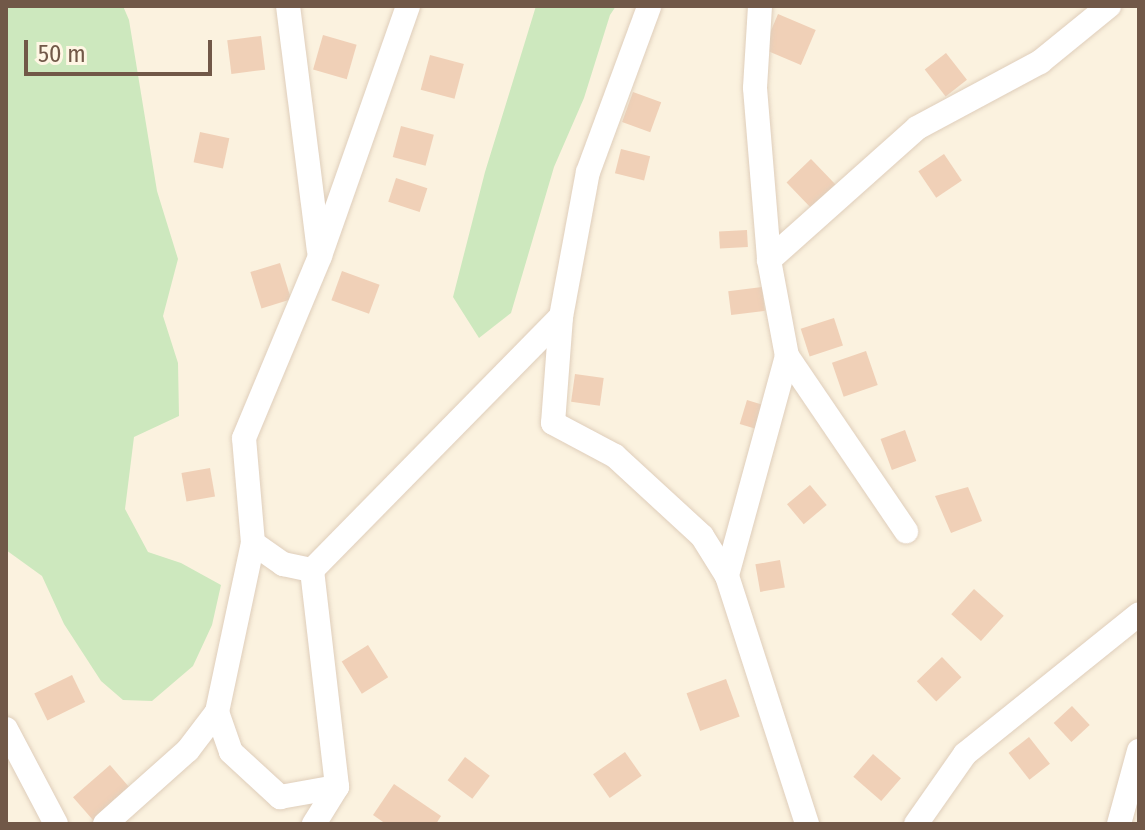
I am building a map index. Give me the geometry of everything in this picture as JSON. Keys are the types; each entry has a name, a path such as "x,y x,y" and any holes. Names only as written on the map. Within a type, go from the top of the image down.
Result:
{"street":[{"path":"288,6 320,256"},
{"path":"105,824 188,750 217,712 253,543 244,438 320,256 408,6"},
{"path":"760,6 755,88 769,260 787,356 906,531"},
{"path":"769,260 917,128 1040,62 1109,6"},
{"path":"649,7 588,172 561,317 553,423 615,456 702,536 727,576 807,824"},
{"path":"312,570 561,317"},
{"path":"727,576 787,356"},
{"path":"253,543 283,564 312,570"},
{"path":"312,570 337,787 314,824"},
{"path":"916,824 965,754 1139,614"},
{"path":"217,712 231,752 280,797 337,787"},
{"path":"6,729 56,824"},
{"path":"1119,824 1139,751"}],"green space":[{"path":"6,6 123,6 129,20 157,191 178,259 163,316 178,363 179,416 134,437 125,509 148,552 181,563 221,585 212,625 193,666 152,701 123,700 101,681 64,624 42,576 6,550"},
{"path":"536,6 616,6 610,15 584,98 554,167 511,313 479,338 453,297 485,172"}],"building":[{"path":"778,14 816,30 801,65 763,49"},
{"path":"323,35 357,45 347,79 313,70"},
{"path":"261,36 265,70 231,74 227,40"},
{"path":"946,53 967,80 946,96 925,70"},
{"path":"430,55 464,64 454,99 421,90"},
{"path":"633,92 661,102 650,132 622,122"},
{"path":"401,126 434,135 426,166 393,157"},
{"path":"200,132 229,138 223,169 194,162"},
{"path":"621,149 650,156 644,181 615,173"},
{"path":"944,154 962,181 936,198 918,171"},
{"path":"811,159 836,185 812,209 787,183"},
{"path":"396,178 427,188 420,212 388,202"},
{"path":"747,230 748,247 720,248 719,231"},
{"path":"280,263 291,299 261,308 250,272"},
{"path":"342,271 380,285 369,314 331,300"},
{"path":"762,287 765,311 731,315 728,291"},
{"path":"834,318 843,346 810,356 801,329"},
{"path":"866,351 878,385 844,397 832,363"},
{"path":"575,374 604,378 600,406 571,402"},
{"path":"747,400 767,406 760,430 740,424"},
{"path":"905,430 916,461 892,470 881,439"},
{"path":"210,468 215,497 186,502 181,473"},
{"path":"810,485 827,505 804,524 787,504"},
{"path":"968,487 982,521 951,533 935,496"},
{"path":"780,560 785,588 760,592 755,564"},
{"path":"974,589 1004,616 981,641 951,614"},
{"path":"368,645 388,677 362,694 342,661"},
{"path":"942,657 961,677 936,701 917,681"},
{"path":"72,675 85,702 47,720 34,693"},
{"path":"726,679 740,717 700,731 687,693"},
{"path":"1072,706 1090,725 1071,742 1054,723"},
{"path":"1029,737 1050,764 1029,780 1009,753"},
{"path":"625,752 642,776 610,798 593,774"},
{"path":"873,754 901,778 881,801 853,777"},
{"path":"465,757 490,776 472,799 448,780"},
{"path":"110,765 131,789 94,821 73,797"},
{"path":"394,784 441,816 436,824 386,824 373,815"}]}
